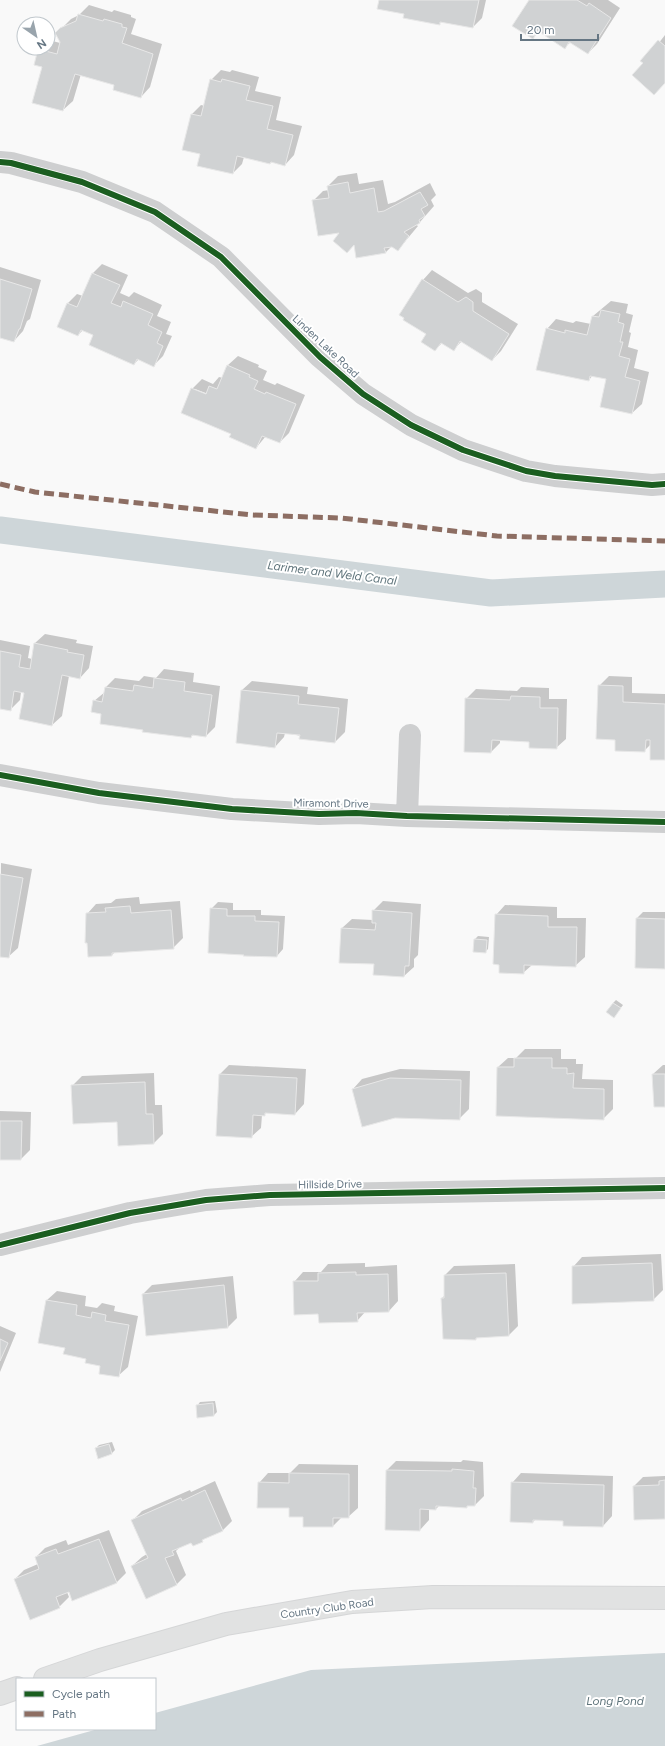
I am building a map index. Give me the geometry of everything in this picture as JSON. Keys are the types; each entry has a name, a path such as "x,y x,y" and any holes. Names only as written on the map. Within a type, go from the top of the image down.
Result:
{"street":[{"name":"Linden Lake Road","path":"0,162 11,163 82,182 155,212 221,257 320,357 363,394 412,425 463,450 526,471 563,477 652,485 665,484"},
{"path":"407,816 410,735"},
{"name":"Miramont Drive","path":"0,775 99,794 232,809 319,814 356,813 407,816 665,822"},
{"name":"Hillside Drive","path":"0,1245 130,1213 214,1200 270,1195 665,1188"},
{"name":"Country Club Road","path":"48,1678 100,1660 226,1624 352,1602 434,1598 665,1598"},
{"path":"0,1694 16,1688"}],"water":[{"name":"Long Pond","path":"665,1653 665,1746 37,1746 94,1730 156,1730 156,1713 311,1670"}],"building":[{"path":"379,0 479,0 473,28 440,22 440,25 403,18 404,14 377,9"},
{"path":"529,0 577,0 587,6 589,3 611,18 588,54 569,42 565,49 538,31 533,39 512,26"},
{"path":"78,14 103,21 104,19 122,24 122,27 127,28 122,43 153,54 141,98 113,90 114,85 75,74 63,111 32,103 42,67 34,65 36,56 56,56 60,42 56,32 60,28 76,21"},
{"path":"658,40 665,46 665,83 654,95 632,75 643,63 640,61"},
{"path":"210,79 221,82 222,79 250,86 246,100 273,106 267,129 293,135 285,166 237,156 233,174 197,166 200,154 182,150 191,114 201,116"},
{"path":"348,182 350,193 374,188 378,212 384,211 420,192 428,205 421,209 425,216 419,220 420,223 404,232 409,236 398,251 392,247 384,248 386,253 356,258 354,245 347,253 333,241 339,233 318,236 312,200 329,198 327,186"},
{"path":"92,273 120,285 111,303 121,307 123,301 153,314 148,325 162,332 157,343 163,346 154,367 137,359 134,365 89,345 93,335 81,330 78,336 57,327 67,303 77,307"},
{"path":"0,279 32,289 20,329 14,342 0,338"},
{"path":"422,279 458,302 466,297 473,302 473,311 509,334 492,361 460,341 454,351 441,343 435,351 421,342 426,334 403,320 404,318 399,315"},
{"path":"601,310 620,314 618,322 624,324 620,342 623,342 619,356 630,359 625,377 640,381 632,414 600,407 606,379 590,376 589,381 536,370 546,328 565,333 565,330 587,335 592,316 599,317"},
{"path":"227,365 250,375 249,377 258,381 254,389 265,394 266,392 296,404 280,443 262,436 256,449 229,437 231,434 181,413 191,388 206,394 209,386 217,389"},
{"path":"34,643 84,655 80,679 62,675 52,726 19,719 24,693 14,691 11,711 0,709 0,651 21,655 19,667 30,669"},
{"path":"154,678 185,682 184,691 212,695 206,737 192,735 191,738 142,732 143,730 100,724 101,714 91,712 93,700 102,702 105,687 133,691 134,685 153,688"},
{"path":"598,685 623,686 623,702 665,704 665,760 650,760 650,740 646,740 645,752 615,751 615,740 596,739"},
{"path":"241,690 299,696 298,704 339,708 335,743 299,739 300,735 277,733 275,748 236,743"},
{"path":"511,696 540,697 540,708 558,708 557,749 529,748 529,742 492,740 491,753 464,752 465,698 510,700"},
{"path":"0,874 23,878 9,958 0,957"},
{"path":"130,906 131,913 171,910 174,949 112,953 112,956 88,957 87,943 85,943 86,913 106,912 105,908"},
{"path":"210,908 227,909 227,916 255,916 255,921 279,922 277,957 208,953"},
{"path":"372,910 412,913 409,966 405,966 404,977 373,975 374,964 339,963 341,928 375,930 376,923 372,923"},
{"path":"495,914 548,916 548,927 577,927 576,967 524,965 524,974 499,973 499,965 493,964"},
{"path":"636,918 665,919 665,969 635,968"},
{"path":"474,939 487,940 486,953 473,952"},
{"path":"613,1003 621,1008 614,1018 606,1012"},
{"path":"514,1058 552,1058 552,1068 567,1068 567,1074 574,1073 573,1088 604,1089 604,1120 496,1116 497,1067 514,1067"},
{"path":"219,1074 297,1078 295,1115 265,1113 265,1116 253,1115 252,1138 216,1136"},
{"path":"652,1074 665,1074 665,1107 654,1107"},
{"path":"390,1078 461,1080 460,1120 395,1118 362,1127 352,1089"},
{"path":"145,1082 146,1114 153,1114 154,1144 118,1146 117,1122 73,1124 71,1085"},
{"path":"0,1121 22,1121 21,1160 0,1160"},
{"path":"652,1263 654,1301 572,1304 572,1266"},
{"path":"356,1272 356,1275 388,1274 389,1312 357,1313 358,1322 319,1323 318,1314 294,1315 293,1281 318,1281 318,1273"},
{"path":"506,1273 509,1336 476,1338 476,1340 443,1339 441,1298 444,1298 444,1275"},
{"path":"224,1285 228,1328 146,1336 142,1294"},
{"path":"46,1300 77,1305 76,1315 91,1318 92,1312 106,1315 105,1321 129,1325 119,1377 99,1374 100,1366 85,1363 86,1359 63,1354 65,1348 38,1343"},
{"path":"0,1339 8,1343 0,1361"},
{"path":"213,1403 214,1416 197,1418 196,1405"},
{"path":"109,1444 112,1454 98,1459 95,1448"},
{"path":"452,1469 474,1471 473,1488 476,1488 475,1506 467,1506 467,1508 436,1506 436,1510 420,1509 420,1531 385,1530 386,1470 452,1471"},
{"path":"289,1473 349,1474 349,1518 333,1518 333,1527 303,1527 303,1517 289,1517 289,1508 257,1508 258,1482 289,1483"},
{"path":"665,1480 665,1519 634,1520 633,1486 659,1485 659,1481"},
{"path":"511,1482 604,1485 603,1527 563,1526 563,1521 533,1520 533,1523 510,1522"},
{"path":"205,1490 223,1531 202,1540 203,1542 193,1546 191,1543 172,1551 174,1555 165,1558 177,1585 146,1599 131,1566 148,1558 131,1520 181,1498 182,1501"},
{"path":"99,1539 117,1583 72,1601 69,1592 56,1597 60,1608 30,1620 14,1579 39,1569 35,1557 56,1549 58,1554"}],"waterway":[{"name":"Larimer and Weld Canal","path":"0,530 491,593 665,584"}],"marked path":[{"path":"0,484 35,492 252,515 341,518 497,536 665,541"}],"cycle path":[{"path":"0,162 11,163 82,182 155,212 221,257 320,357 363,394 411,425 463,450 526,471 555,476 652,485 665,484"},
{"path":"0,775 99,793 232,809 319,814 356,813 407,816 665,822"},
{"path":"0,1245 130,1213 206,1200 270,1195 665,1188"}]}
